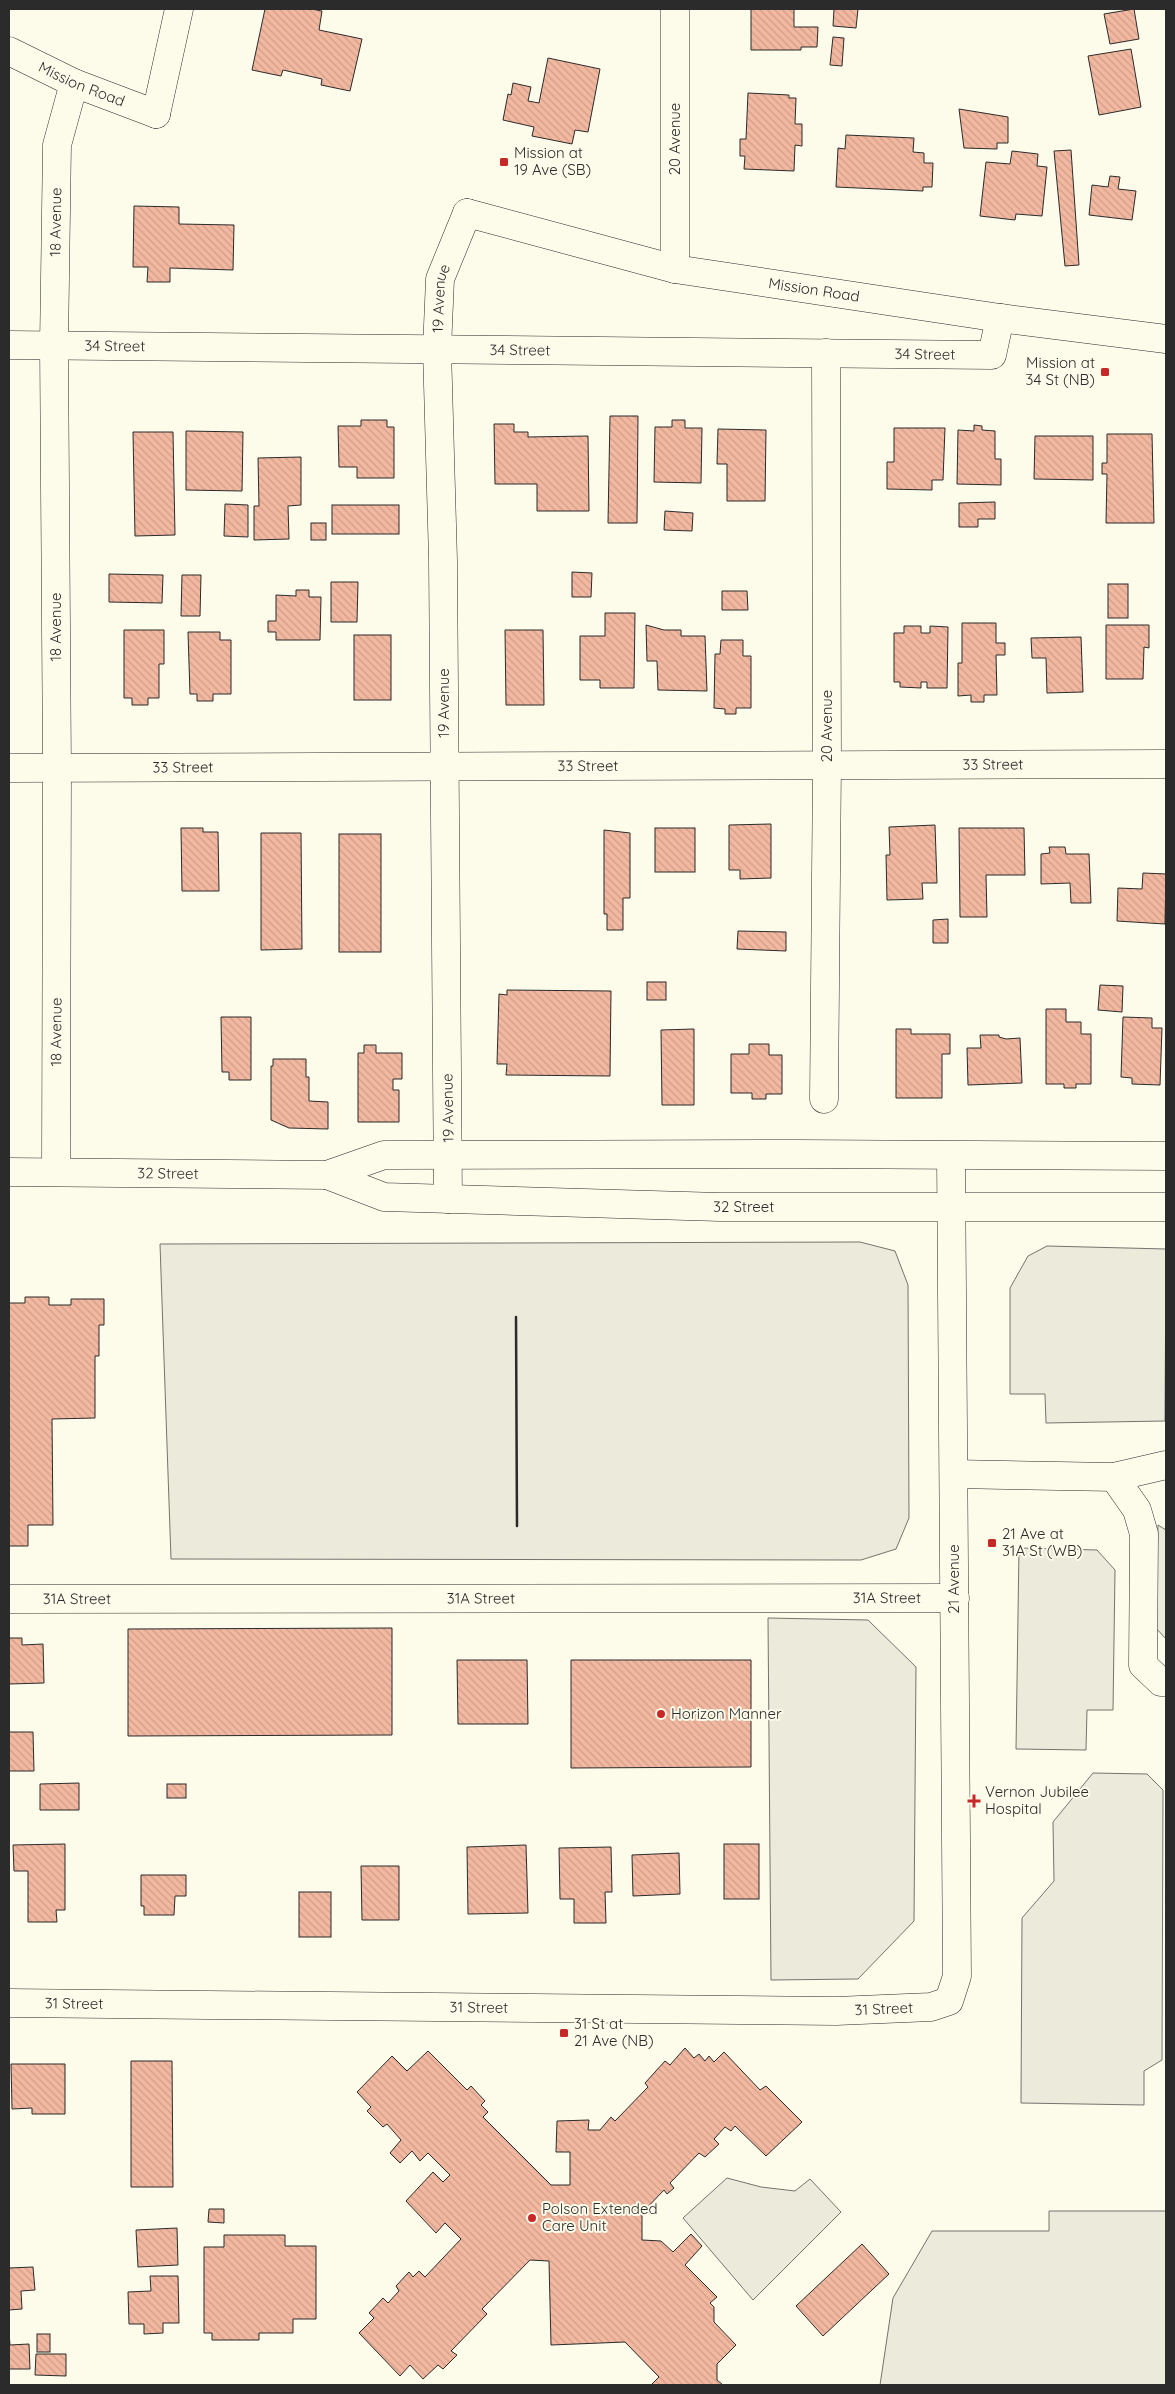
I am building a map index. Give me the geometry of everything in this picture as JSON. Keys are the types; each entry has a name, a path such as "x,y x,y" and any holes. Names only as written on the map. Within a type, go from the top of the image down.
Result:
{"main road":[{"name":"Mission Road","path":"9,51 74,83 156,114 179,9"},
{"name":"20 Avenue","path":"675,9 675,269"},
{"name":"18 Avenue","path":"56,1172 57,768 54,345 57,145 74,83"},
{"name":"Mission Road","path":"467,213 675,269 1000,318 1166,339"},
{"name":"19 Avenue","path":"448,1199 443,560 438,349 440,279 467,213"},
{"name":"34 Street","path":"9,345 992,355 1000,318"},
{"name":"20 Avenue","path":"824,1099 827,764 826,353"},
{"name":"33 Street","path":"9,768 1166,764"},
{"name":"32 Street","path":"9,1172 326,1175 384,1155 798,1154 1166,1156"},
{"name":"21 Avenue","path":"949,2001 957,1976 951,1156"},
{"name":"32 Street","path":"326,1175 384,1197 720,1207 1166,1208"},
{"path":"954,1474 1114,1477 1166,1466"},
{"path":"1114,1477 1137,1510 1144,1534 1143,1665 1161,1682 1166,1682"},
{"name":"31A Street","path":"9,1599 955,1598"},
{"name":"31 Street","path":"9,2003 836,2011 931,2007 949,2001"}],"shaded area":[{"path":"860,1242 895,1251 908,1285 909,1518 896,1549 861,1560 171,1559 160,1244"},
{"path":"1047,1246 1166,1249 1165,1421 1046,1423 1045,1394 1010,1394 1010,1288 1028,1256"},
{"path":"1158,1525 1166,1530 1166,1639 1155,1627"},
{"path":"1019,1548 1097,1550 1115,1570 1113,1710 1087,1710 1086,1750 1016,1749"},
{"path":"768,1618 868,1620 916,1667 914,1921 858,1979 771,1980"},
{"path":"1093,1773 1147,1774 1163,1790 1162,2060 1144,2071 1144,2105 1021,2103 1022,1918 1054,1881 1053,1822"},
{"path":"727,2178 761,2187 795,2191 810,2179 841,2212 753,2300 683,2218"},
{"path":"1049,2211 1166,2211 1166,2385 880,2385 893,2298 932,2231 1049,2231"}],"building":[{"path":"265,9 311,9 322,11 319,30 362,39 350,91 321,85 322,79 283,70 281,76 252,70"},
{"path":"751,9 794,9 794,27 818,27 817,47 801,47 801,50 751,50"},
{"path":"834,9 858,9 856,28 833,26"},
{"path":"1134,9 1139,39 1110,44 1104,14"},
{"path":"833,37 844,38 842,66 830,65"},
{"path":"1131,49 1141,107 1099,115 1088,56"},
{"path":"548,58 600,69 588,132 575,130 572,144 532,136 534,127 503,120 508,94 511,95 513,83 531,87 528,101 539,103"},
{"path":"748,93 789,95 789,98 796,98 795,124 802,124 802,146 795,145 794,171 744,169 745,156 740,156 740,139 746,139"},
{"path":"959,109 1008,117 1008,143 997,143 997,149 964,148"},
{"path":"846,135 914,138 913,152 924,153 924,163 933,163 932,187 923,187 923,191 836,187 838,148 845,149"},
{"path":"1071,150 1079,265 1065,266 1054,151"},
{"path":"1012,151 1038,154 1037,166 1047,167 1042,216 1016,214 1015,220 980,216 986,162 1010,164"},
{"path":"1110,176 1120,177 1118,189 1136,191 1132,220 1089,215 1092,185 1108,187"},
{"path":"134,206 179,207 179,224 234,225 233,270 170,268 170,282 147,282 148,267 133,267"},
{"path":"610,416 638,416 637,523 608,523"},
{"path":"361,420 387,420 387,427 394,427 394,478 357,478 357,467 339,467 338,426 361,426"},
{"path":"672,420 685,420 685,428 702,428 701,483 654,482 655,427 672,427"},
{"path":"494,424 514,424 514,432 528,432 528,437 588,436 589,511 537,511 537,484 495,484"},
{"path":"974,425 982,426 982,430 995,431 995,459 1001,459 1001,485 957,484 958,430 974,431"},
{"path":"894,428 945,428 943,480 932,480 932,490 887,489 887,462 894,462"},
{"path":"718,429 766,430 765,501 727,501 727,464 717,464"},
{"path":"186,431 243,432 242,491 186,490"},
{"path":"133,432 173,432 175,535 135,536"},
{"path":"1107,434 1152,434 1154,523 1106,523 1107,474 1102,474 1102,463 1107,463"},
{"path":"1035,436 1093,436 1093,480 1034,479"},
{"path":"301,457 301,505 288,506 289,539 254,540 254,506 259,506 258,458"},
{"path":"995,502 995,519 978,519 978,527 959,527 959,503"},
{"path":"225,504 248,505 248,537 224,536"},
{"path":"332,505 399,505 399,534 332,534"},
{"path":"665,511 693,513 692,531 664,530"},
{"path":"311,523 326,523 326,540 311,540"},
{"path":"572,572 592,573 591,597 572,597"},
{"path":"109,574 163,575 162,603 109,602"},
{"path":"182,575 201,575 200,616 181,616"},
{"path":"331,582 358,582 357,622 331,622"},
{"path":"1108,584 1128,584 1128,618 1108,618"},
{"path":"296,590 309,590 309,597 321,597 320,640 276,640 276,632 268,632 268,621 276,621 276,595 296,596"},
{"path":"722,591 747,591 748,610 722,610"},
{"path":"605,613 635,613 634,688 600,688 600,680 580,680 580,636 605,636"},
{"path":"962,623 996,623 996,643 1005,643 1005,655 996,655 997,695 984,695 984,702 971,702 971,695 958,696 958,663 962,663"},
{"path":"646,625 664,630 681,630 681,636 705,636 707,691 658,690 657,661 647,661"},
{"path":"1106,625 1149,625 1149,648 1144,647 1143,679 1106,679"},
{"path":"904,626 921,626 921,633 930,633 930,626 948,627 947,688 927,688 927,682 921,682 921,688 900,687 900,682 894,682 894,633 904,633"},
{"path":"124,630 164,630 164,664 159,664 159,698 148,698 148,705 132,705 132,698 124,698"},
{"path":"505,630 543,630 544,705 506,705"},
{"path":"188,632 220,632 220,640 231,640 231,694 213,694 213,701 197,701 197,694 190,694"},
{"path":"354,635 391,635 391,700 354,700"},
{"path":"1081,637 1083,692 1047,693 1046,658 1032,658 1031,638"},
{"path":"721,640 743,640 743,656 751,656 751,708 736,708 736,714 725,714 725,709 714,708 715,654 720,654"},
{"path":"771,824 771,878 740,879 740,870 729,870 729,825"},
{"path":"935,825 937,883 922,883 923,899 887,900 886,855 890,855 889,827"},
{"path":"181,828 203,828 203,832 218,832 219,891 182,891"},
{"path":"655,828 695,828 695,872 655,872"},
{"path":"959,828 1024,828 1025,875 986,875 987,917 960,917"},
{"path":"604,830 630,833 630,898 623,898 623,930 607,930 607,914 604,914"},
{"path":"261,833 301,833 302,949 261,950"},
{"path":"339,834 381,834 381,952 339,952"},
{"path":"1049,847 1065,847 1066,854 1089,854 1091,903 1071,903 1070,883 1041,884 1041,854 1050,853"},
{"path":"1143,873 1166,874 1165,924 1117,921 1118,888 1142,889"},
{"path":"948,919 948,943 933,943 933,920"},
{"path":"738,931 786,932 786,951 737,949"},
{"path":"647,982 666,982 666,1000 647,1000"},
{"path":"1100,985 1123,986 1122,1012 1098,1010"},
{"path":"507,990 611,991 610,1076 506,1075 507,1064 497,1064 499,994 507,995"},
{"path":"1046,1009 1066,1009 1066,1022 1081,1022 1081,1034 1091,1034 1091,1084 1076,1084 1076,1088 1064,1088 1064,1084 1046,1084"},
{"path":"221,1017 251,1017 251,1080 229,1080 229,1072 222,1072"},
{"path":"1123,1017 1152,1018 1152,1028 1162,1028 1160,1085 1132,1084 1132,1078 1121,1077"},
{"path":"694,1029 694,1105 662,1105 661,1030"},
{"path":"896,1029 911,1029 911,1034 950,1034 950,1054 942,1054 942,1098 896,1098"},
{"path":"980,1035 999,1035 999,1037 1006,1039 1020,1038 1022,1083 968,1085 967,1048 981,1048"},
{"path":"749,1044 769,1044 769,1055 782,1055 782,1094 766,1094 766,1099 752,1099 752,1093 731,1093 731,1054 749,1054"},
{"path":"364,1045 376,1045 376,1053 402,1053 402,1079 393,1079 393,1090 399,1090 399,1122 358,1122 358,1053 364,1053"},
{"path":"273,1059 306,1059 306,1077 309,1077 309,1101 328,1102 328,1129 289,1128 271,1120 271,1066 273,1066"},
{"path":"25,1297 49,1297 49,1305 71,1305 71,1299 104,1299 104,1325 99,1325 99,1356 95,1356 95,1418 52,1419 53,1525 28,1525 28,1546 9,1546 9,1303 25,1303"},
{"path":"392,1628 392,1735 128,1736 128,1629"},
{"path":"9,1638 22,1638 22,1645 43,1644 44,1683 9,1684"},
{"path":"457,1660 527,1660 528,1724 458,1724"},
{"name":"Horizon Manner","path":"571,1660 751,1660 751,1767 571,1768"},
{"path":"9,1732 33,1732 34,1771 9,1771"},
{"path":"79,1783 79,1810 40,1810 40,1784"},
{"path":"167,1784 186,1784 186,1798 167,1798"},
{"path":"65,1844 65,1910 56,1910 57,1922 28,1922 28,1871 14,1871 13,1845"},
{"path":"724,1844 759,1844 759,1899 724,1899"},
{"path":"526,1845 528,1913 468,1914 467,1847"},
{"path":"611,1847 612,1892 605,1892 606,1923 574,1923 574,1899 560,1899 559,1848"},
{"path":"679,1853 680,1894 633,1896 632,1855"},
{"path":"361,1866 399,1866 399,1920 362,1920"},
{"path":"141,1875 186,1875 186,1896 175,1896 174,1915 144,1915 144,1906 141,1906"},
{"path":"299,1892 331,1892 331,1937 299,1937"},
{"name":"Polson Extended Care Unit","path":"685,2048 694,2058 699,2054 705,2061 709,2056 714,2062 724,2052 760,2090 766,2086 802,2122 766,2156 735,2126 731,2131 725,2127 714,2139 719,2144 705,2157 699,2153 670,2183 674,2188 667,2194 664,2190 642,2213 642,2240 661,2241 673,2252 691,2234 702,2246 685,2265 717,2297 710,2303 714,2307 714,2322 736,2345 717,2364 717,2380 723,2385 651,2385 659,2377 625,2342 551,2345 549,2261 530,2260 482,2309 487,2314 451,2351 457,2355 443,2369 438,2365 423,2379 410,2365 400,2376 359,2333 374,2318 369,2313 383,2298 388,2303 399,2291 396,2286 409,2272 413,2277 419,2271 425,2277 461,2239 445,2223 436,2233 406,2201 433,2172 443,2182 450,2175 428,2153 420,2161 412,2151 400,2163 390,2153 401,2140 387,2124 383,2127 367,2111 371,2107 357,2092 392,2056 407,2071 428,2051 467,2090 471,2086 485,2101 481,2105 488,2112 483,2117 551,2185 570,2185 570,2152 556,2152 557,2121 589,2120 588,2130 600,2130 611,2117 615,2121 648,2087 645,2083 665,2061 670,2065"},
{"path":"131,2061 172,2061 173,2187 131,2187"},
{"path":"11,2064 65,2064 65,2114 32,2114 32,2108 12,2109"},
{"path":"209,2209 224,2209 224,2223 208,2222"},
{"path":"177,2228 178,2265 138,2267 136,2230"},
{"path":"224,2235 285,2235 285,2246 316,2246 316,2319 293,2319 293,2333 259,2333 259,2340 212,2340 212,2333 204,2333 204,2247 224,2247"},
{"path":"862,2244 889,2274 823,2336 796,2306"},
{"path":"33,2267 35,2290 21,2291 22,2309 9,2310 9,2268"},
{"path":"150,2276 178,2276 179,2323 163,2323 163,2333 144,2334 144,2324 129,2324 128,2292 151,2291"},
{"path":"9,2332 10,2345 29,2344 30,2369 9,2369"},
{"path":"37,2334 50,2334 50,2352 37,2352"},
{"path":"36,2354 66,2354 66,2376 35,2375"}],"wall":[{"path":"516,1317 517,1526"}],"place":[{"name":"Mission at 19 Ave (SB)","path":"504,162"},
{"name":"Mission at 34 St (NB)","path":"1105,372"},
{"name":"21 Ave at 31A St (WB)","path":"992,1543"},
{"name":"Horizon Manner","path":"661,1714"},
{"name":"Vernon Jubilee Hospital","path":"974,1801"},
{"name":"31 St at 21 Ave (NB)","path":"564,2033"},
{"name":"Polson Extended Care Unit","path":"532,2218"}]}
